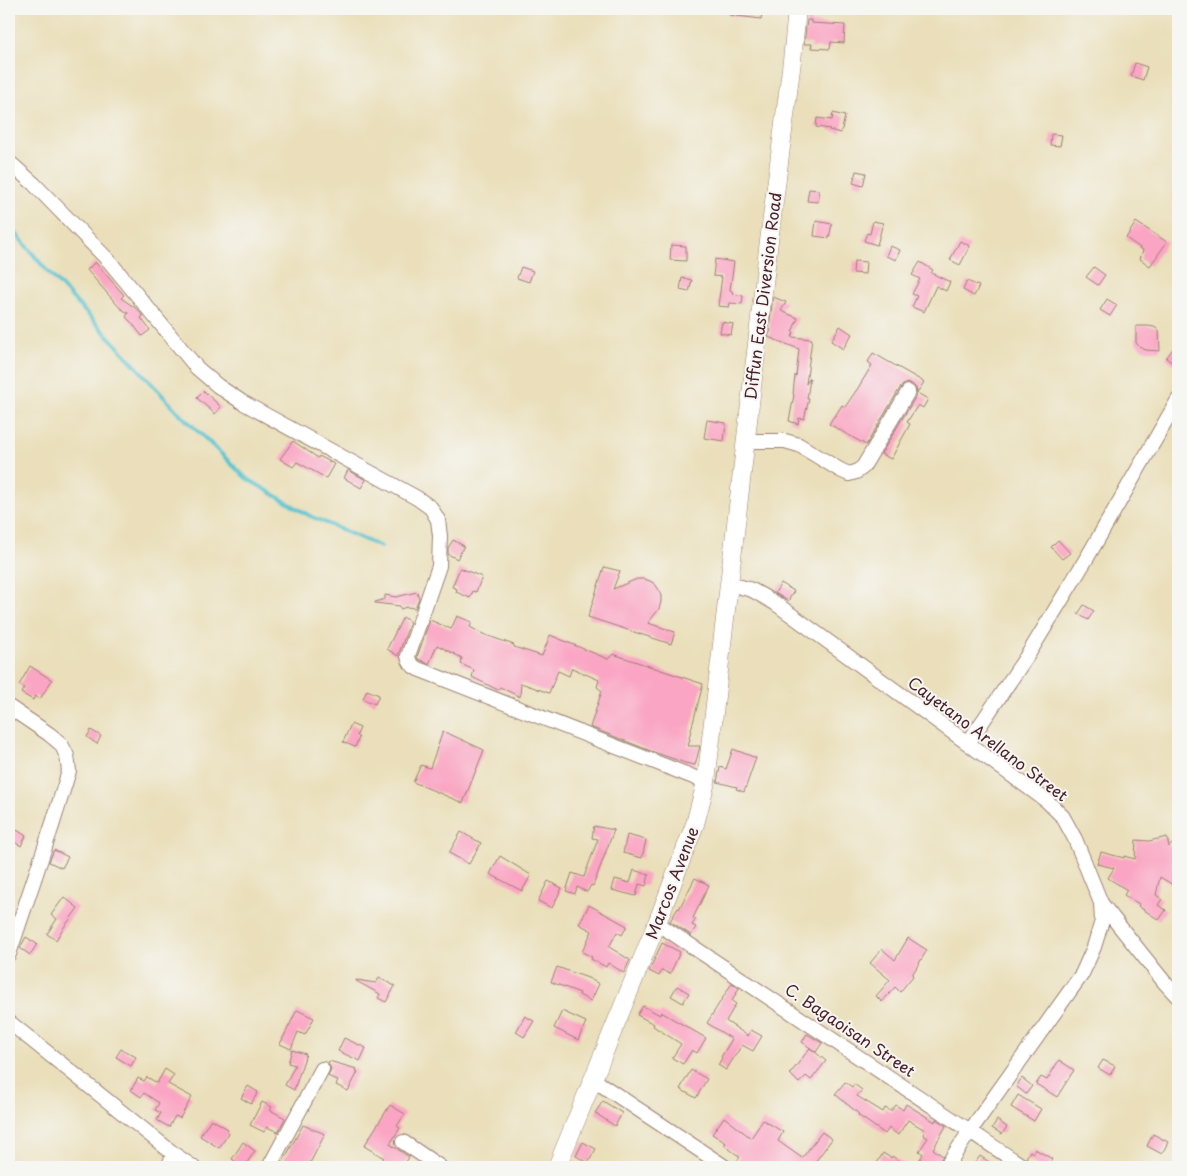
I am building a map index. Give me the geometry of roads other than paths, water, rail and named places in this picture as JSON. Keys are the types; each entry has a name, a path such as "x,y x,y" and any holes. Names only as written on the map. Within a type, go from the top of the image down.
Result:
{"main road":[{"name":"Diffun East Diversion Road","path":"730,584 797,9"},
{"name":"Marcos Avenue","path":"557,1167 594,1080 695,824 706,782 730,584"}],"street":[{"path":"9,162 34,184 109,261 197,368 218,386 242,402 418,498 431,508 438,520 440,536 439,566 408,656 409,662 413,666 706,782"},
{"path":"746,441 784,441 799,445 840,470 849,474 856,472 862,467 908,392"},
{"path":"968,743 1034,645 1093,548 1178,400"},
{"name":"Cayetano Arellano Street","path":"730,584 752,590 775,604 1046,801 1062,817 1075,839 1101,903 1102,921 1094,947 1082,974 946,1167"},
{"path":"9,707 61,744 67,756 69,771 9,954"},
{"path":"1101,903 1178,997"},
{"name":"C. Bagaoisan Street","path":"657,923 1024,1167"},
{"path":"9,1022 174,1154 193,1167"},
{"path":"269,1167 322,1069"},
{"path":"594,1080 725,1167"},
{"path":"403,1142 440,1167"},
{"path":"168,1167 174,1154"}],"waterway":[{"path":"9,225 47,271 175,409 246,478 310,516 381,547"}]}
